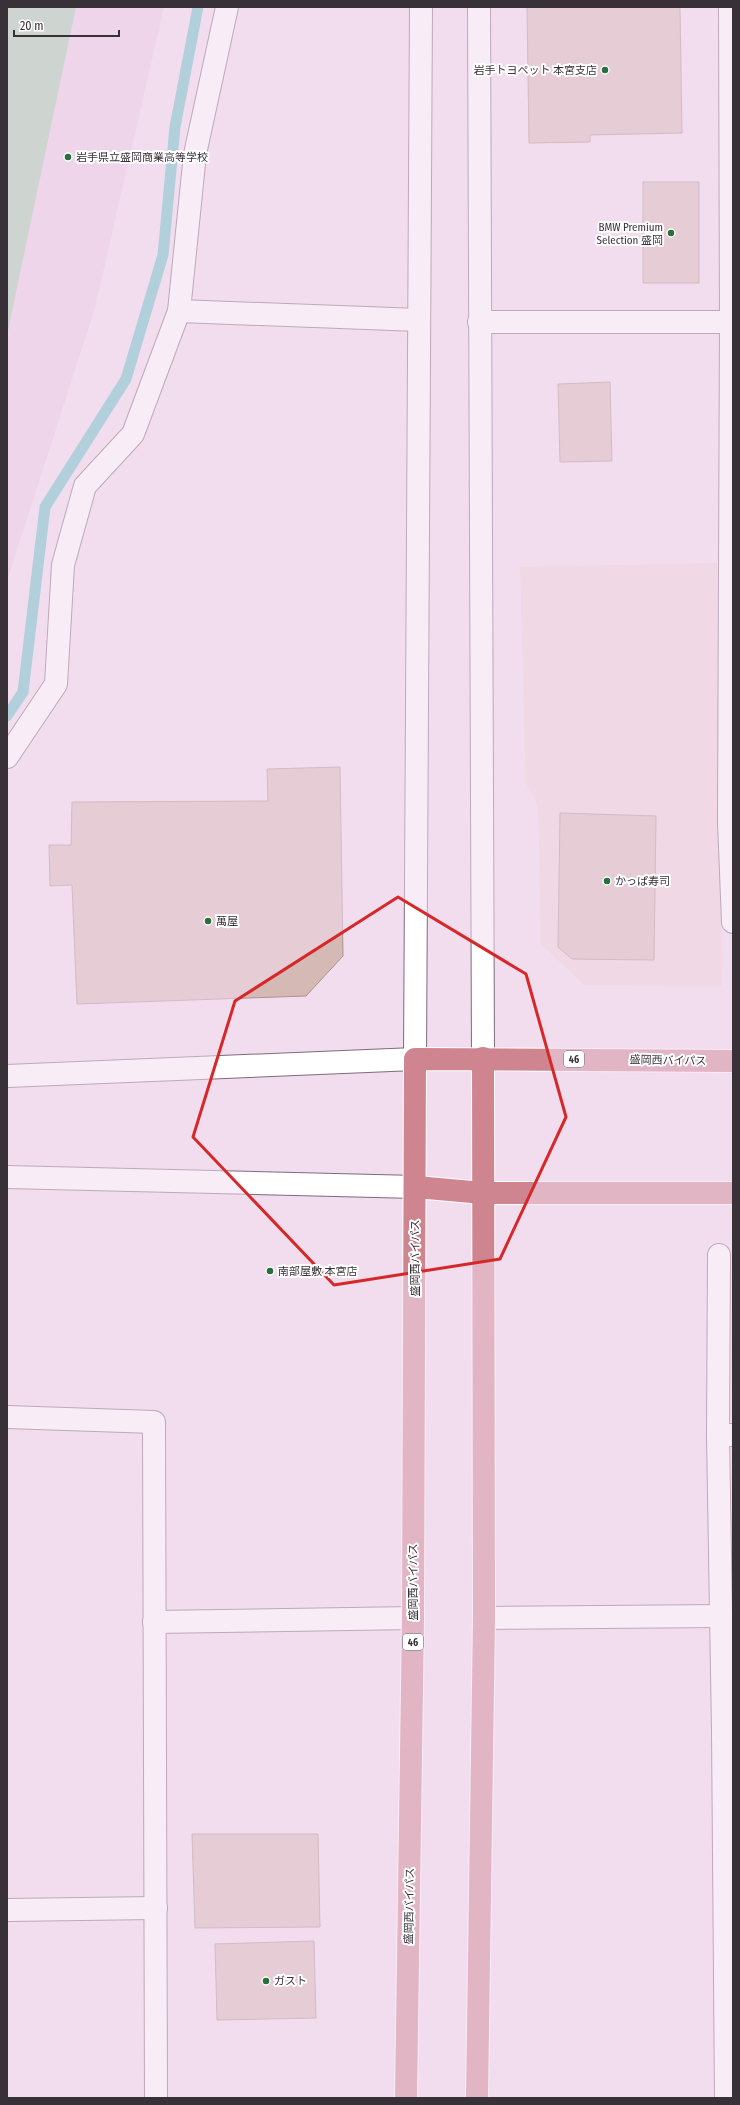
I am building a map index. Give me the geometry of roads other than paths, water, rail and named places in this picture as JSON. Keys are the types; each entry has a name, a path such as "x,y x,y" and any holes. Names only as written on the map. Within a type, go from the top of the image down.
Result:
{"highway":[{"name":"盛岡西バイパス","path":"406,2098 413,1618 416,1187 415,1059 483,1058 733,1061"},
{"path":"477,2098 484,1618 483,1058"},
{"path":"416,1187 483,1193 733,1193"}],"street":[{"path":"7,757 56,684 63,565 84,486 133,434 178,311 195,154 227,7"},
{"path":"7,1076 415,1059 421,7"},
{"path":"479,7 483,1058"},
{"path":"730,7 732,148 731,823 733,922"},
{"path":"178,311 420,320"},
{"path":"479,322 731,322"},
{"path":"7,1177 416,1187"},
{"path":"718,1255 726,1435 722,1616 728,1731 726,2098"},
{"path":"7,1417 154,1422 156,2098"},
{"path":"484,1618 722,1616"},
{"path":"154,1622 413,1618"},
{"path":"7,1910 156,1908"}],"waterway":[{"path":"7,716 23,692 45,507 126,379 163,255 175,127 198,7"}],"place":[{"name":"岩手トヨペット 本宮支店","path":"605,70"},
{"name":"岩手県立盛岡商業高等学校","path":"68,157"},
{"name":"BMW Premium Selection 盛岡","path":"671,233"},
{"name":"かっぱ寿司","path":"607,881"},
{"name":"萬屋","path":"208,921"},
{"name":"南部屋敷 本宮店","path":"270,1271"},
{"name":"ガスト","path":"266,1981"}]}
